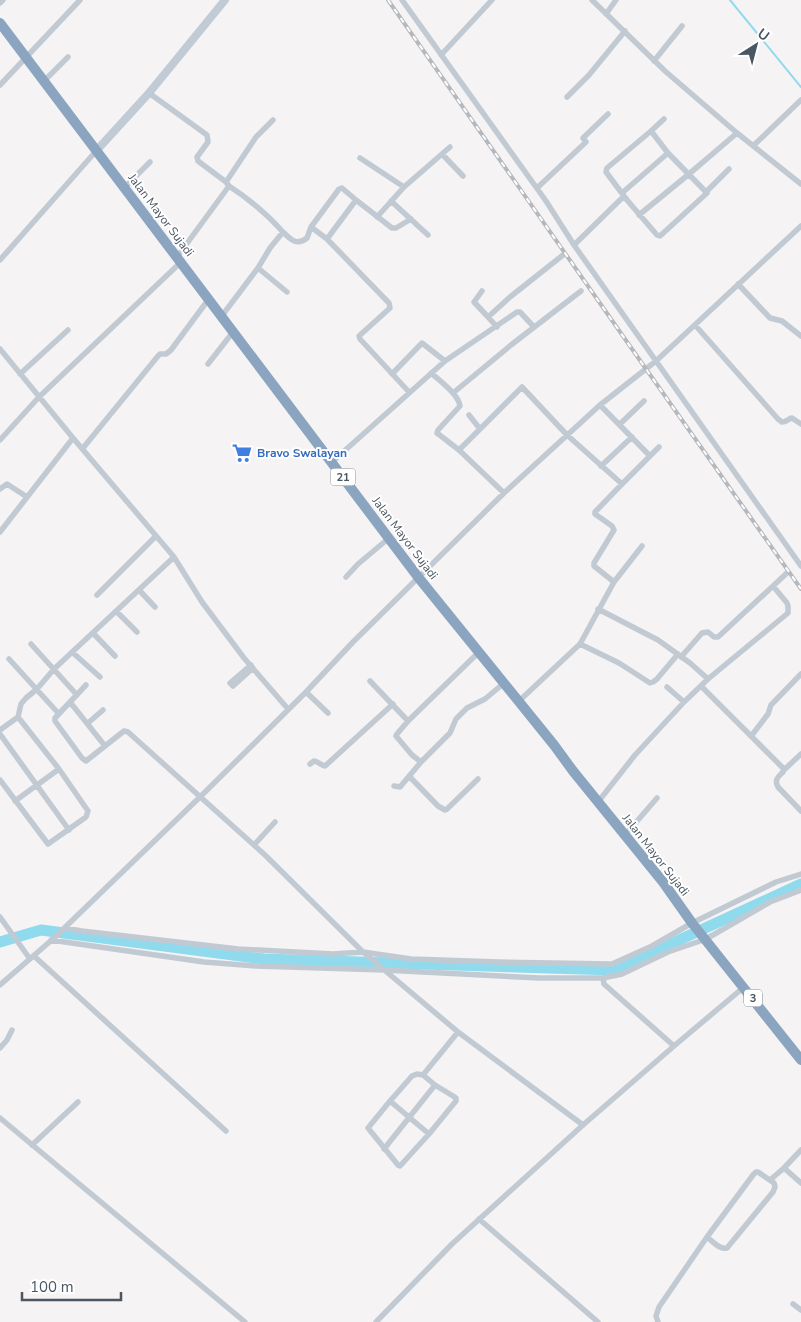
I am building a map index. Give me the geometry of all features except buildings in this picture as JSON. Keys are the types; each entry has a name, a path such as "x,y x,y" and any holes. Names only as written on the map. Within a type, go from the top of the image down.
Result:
{"highway":[{"name":"Jalan Mayor Sujadi","path":"1,26 97,150 418,577 663,882 693,924 801,1060"}],"main road":[{"path":"97,150 149,93 225,0"}],"street":[{"path":"0,3 3,0"},
{"path":"0,85 80,0"},
{"path":"402,0 656,361 799,558 801,566"},
{"path":"441,55 492,0"},
{"path":"592,0 665,71 737,133 801,184"},
{"path":"606,14 616,0"},
{"path":"654,61 682,26"},
{"path":"567,97 588,75 624,31"},
{"path":"44,81 68,57"},
{"path":"149,93 207,135 208,142 197,157 198,161 255,204 293,242 307,238 311,227 342,188 392,228 396,228 411,219"},
{"path":"753,146 801,100"},
{"path":"591,148 583,138 608,114"},
{"path":"664,119 606,170 606,174 621,196 658,235 660,236 706,194 728,169"},
{"path":"0,440 39,397 179,260 256,137 273,120"},
{"path":"651,131 668,153 706,192"},
{"path":"640,215 737,133"},
{"path":"536,188 586,142"},
{"path":"377,217 404,187 450,147"},
{"path":"0,260 97,150"},
{"path":"574,245 621,196 668,153"},
{"path":"442,154 463,176"},
{"path":"360,158 404,187"},
{"path":"125,187 150,162"},
{"path":"327,239 356,200"},
{"path":"391,201 428,234"},
{"path":"0,985 53,939 200,796 504,493 600,405 656,361 801,226"},
{"path":"311,227 327,239 389,302 390,308 359,336 410,392"},
{"path":"221,317 283,232"},
{"path":"488,317 563,255"},
{"path":"258,268 287,292"},
{"path":"738,284 770,318 782,321 801,336"},
{"path":"482,291 474,302 497,327"},
{"path":"453,393 581,291"},
{"path":"83,448 158,356 166,354 171,350 208,300"},
{"path":"332,462 445,361 517,312 520,312 534,328"},
{"path":"695,325 778,419 785,422 792,418 801,424"},
{"path":"20,374 68,330"},
{"path":"208,364 233,332"},
{"path":"392,374 422,343 445,361"},
{"path":"0,348 174,557 202,602 252,667 288,709"},
{"path":"431,373 453,393 459,400 460,406 437,433 459,450 504,493"},
{"path":"459,450 522,387 567,435 622,484"},
{"path":"620,424 644,401"},
{"path":"600,405 650,456"},
{"path":"469,415 480,429"},
{"path":"601,466 632,437"},
{"path":"0,532 73,438"},
{"path":"614,582 594,566 614,530 612,526 595,514 595,512 660,447"},
{"path":"0,489 7,484 27,497"},
{"path":"97,595 156,536"},
{"path":"346,577 358,564 389,538"},
{"path":"519,701 580,644 614,582 642,546"},
{"path":"69,830 0,732 18,716 26,698 54,669 174,557"},
{"path":"580,644 619,664 650,683 657,679 702,633 708,632 714,637 718,637 788,572"},
{"path":"598,802 634,755 684,702 708,679 788,613 787,603 773,586"},
{"path":"139,590 156,607"},
{"path":"598,609 658,640 708,679"},
{"path":"116,611 137,632"},
{"path":"93,633 115,656"},
{"path":"31,644 77,694"},
{"path":"72,652 100,677"},
{"path":"421,762 397,738 397,734 479,652"},
{"path":"9,659 59,714"},
{"path":"752,735 768,714 771,705 801,674"},
{"path":"370,682 408,721"},
{"path":"394,786 400,787 421,762 450,733 456,719 467,708 485,699 504,683"},
{"path":"86,685 59,714 55,721 86,761 124,731 128,732 254,845 383,969 458,1032 583,1125"},
{"path":"701,686 752,735 784,770"},
{"path":"667,687 684,702"},
{"path":"306,692 328,713"},
{"path":"70,702 106,746"},
{"path":"310,764 316,761 325,766 393,704"},
{"path":"88,722 103,710"},
{"path":"0,780 48,844 88,814 88,811 58,769 18,716"},
{"path":"801,754 776,779 778,786 801,811"},
{"path":"15,801 58,769"},
{"path":"409,776 438,806 445,810 478,780"},
{"path":"625,835 657,798"},
{"path":"254,845 274,822"},
{"path":"64,928 238,949 333,954 365,953 420,959 612,964 652,946 776,882 801,874"},
{"path":"53,939 204,962 275,967 383,969 539,978 603,978 622,974 668,952 705,938 770,902 801,890"},
{"path":"0,917 18,943 32,957 226,1130"},
{"path":"603,978 604,984 674,1046"},
{"path":"376,1322 479,1219 583,1125 744,987"},
{"path":"0,1048 12,1030"},
{"path":"423,1075 458,1032"},
{"path":"417,1074 423,1075 435,1085 456,1098 456,1101 401,1166 398,1165 368,1128 412,1076 417,1074"},
{"path":"384,1149 435,1085"},
{"path":"390,1101 429,1134"},
{"path":"32,1145 78,1102"},
{"path":"0,1118 245,1322"},
{"path":"770,1180 801,1150"},
{"path":"784,1168 801,1183"},
{"path":"658,1322 656,1316 659,1307 707,1237 756,1172 762,1173 775,1185 773,1192 727,1248 723,1249 707,1237"},
{"path":"479,1219 598,1322"},
{"path":"792,1304 801,1310"}],"waterway":[{"path":"730,0 801,87"},
{"path":"0,942 41,930 264,959 614,970 801,884"}],"railway":[{"path":"388,0 801,589"}],"place":[{"name":"Bravo Swalayan","path":"242,453"}]}
